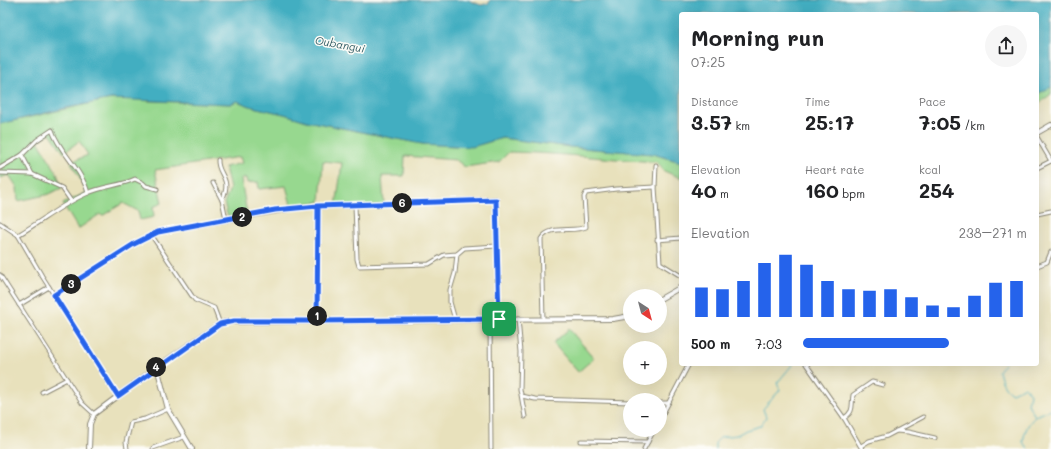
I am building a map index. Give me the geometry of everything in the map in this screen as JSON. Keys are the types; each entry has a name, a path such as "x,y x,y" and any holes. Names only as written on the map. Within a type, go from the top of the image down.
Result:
{"main road":[{"path":"1039,132 1051,125"},
{"path":"667,295 679,288"},
{"path":"89,449 90,424 94,414 157,367 220,324 234,321 455,320 623,317"},
{"path":"157,367 168,409 191,449"}],"street":[{"path":"0,168 22,155 37,140 52,130 59,144 73,162 88,193"},
{"path":"1039,141 1051,161 1039,167"},
{"path":"22,155 32,174"},
{"path":"218,160 218,165 226,183 222,200"},
{"path":"656,165 655,187 657,240 660,263 679,275"},
{"path":"0,173 32,174 62,188 71,201"},
{"path":"18,235 71,201 88,193 136,179 146,186 157,189"},
{"path":"213,183 222,200 226,219"},
{"path":"543,319 541,239 544,235 551,231 586,227 584,197 586,193 616,189 655,187"},
{"path":"54,295 134,244 158,232 275,210 318,206 496,200 499,319"},
{"path":"355,205 357,259 359,266 429,264 444,255 457,254 464,248 497,246"},
{"path":"317,321 318,206"},
{"path":"1039,214 1051,212"},
{"path":"0,222 18,235 118,396"},
{"path":"152,236 195,300 214,308 220,324"},
{"path":"657,240 679,238"},
{"path":"1039,265 1047,262 1051,252"},
{"path":"455,320 450,302 450,290 455,273 457,254"},
{"path":"0,275 82,403 94,414"},
{"path":"19,305 49,287"},
{"path":"490,319 491,449"},
{"path":"518,319 521,352 520,389 525,417"},
{"path":"668,403 688,366"},
{"path":"807,366 844,418 861,448 923,417"},
{"path":"42,392 67,379"},
{"path":"844,418 850,414 853,409 853,395 861,388 872,382 883,385"},
{"path":"522,396 535,399 623,402"},
{"path":"127,449 126,442 132,422 145,419 168,409"},
{"path":"906,425 908,432"},
{"path":"895,431 908,432 935,438"},
{"path":"153,448 184,437"},
{"path":"644,449 650,437"},
{"path":"581,440 648,442"}],"green space":[{"path":"1051,87 1051,94 1039,103 1039,93"},
{"path":"127,98 149,101 230,104 237,101 253,107 307,121 422,144 457,146 482,144 502,138 570,147 653,154 679,161 679,177 664,171 657,162 509,152 499,162 465,167 456,160 405,156 404,176 382,176 384,205 336,207 342,163 323,161 320,202 291,205 286,186 259,189 258,182 247,183 246,178 241,179 247,214 228,217 224,203 230,189 225,167 242,163 240,157 155,170 162,203 153,207 154,217 140,220 138,211 123,203 102,216 100,214 78,229 63,204 87,192 71,162 88,155 79,141 64,153 50,133 38,141 56,171 62,188 46,195 18,201 17,187 9,175 0,178 0,124 105,100"},
{"path":"569,329 594,358 578,372 553,343"}],"water":[{"name":"Oubangui","path":"0,0 468,0 481,5 489,3 490,0 1051,0 1051,87 1039,93 1039,12 679,12 679,161 653,154 570,147 502,138 472,147 422,144 307,121 253,107 237,101 230,104 111,99 0,124"}],"waterway":[{"path":"715,449 715,443 721,437 737,435 746,430 760,426 766,417 763,409 780,390 777,383 791,366"},
{"path":"1003,366 999,371 1006,389 1012,393 1025,387 1030,394 1028,404 1035,416 1051,410"},
{"path":"1028,449 1023,442 1028,425 1035,417"}],"route":[{"path":"499,319 317,321 318,206 275,210 158,232 152,236 143,238 54,295 118,396 157,367 215,327 225,322 317,321 317,263 318,206 496,200 499,319"}]}
